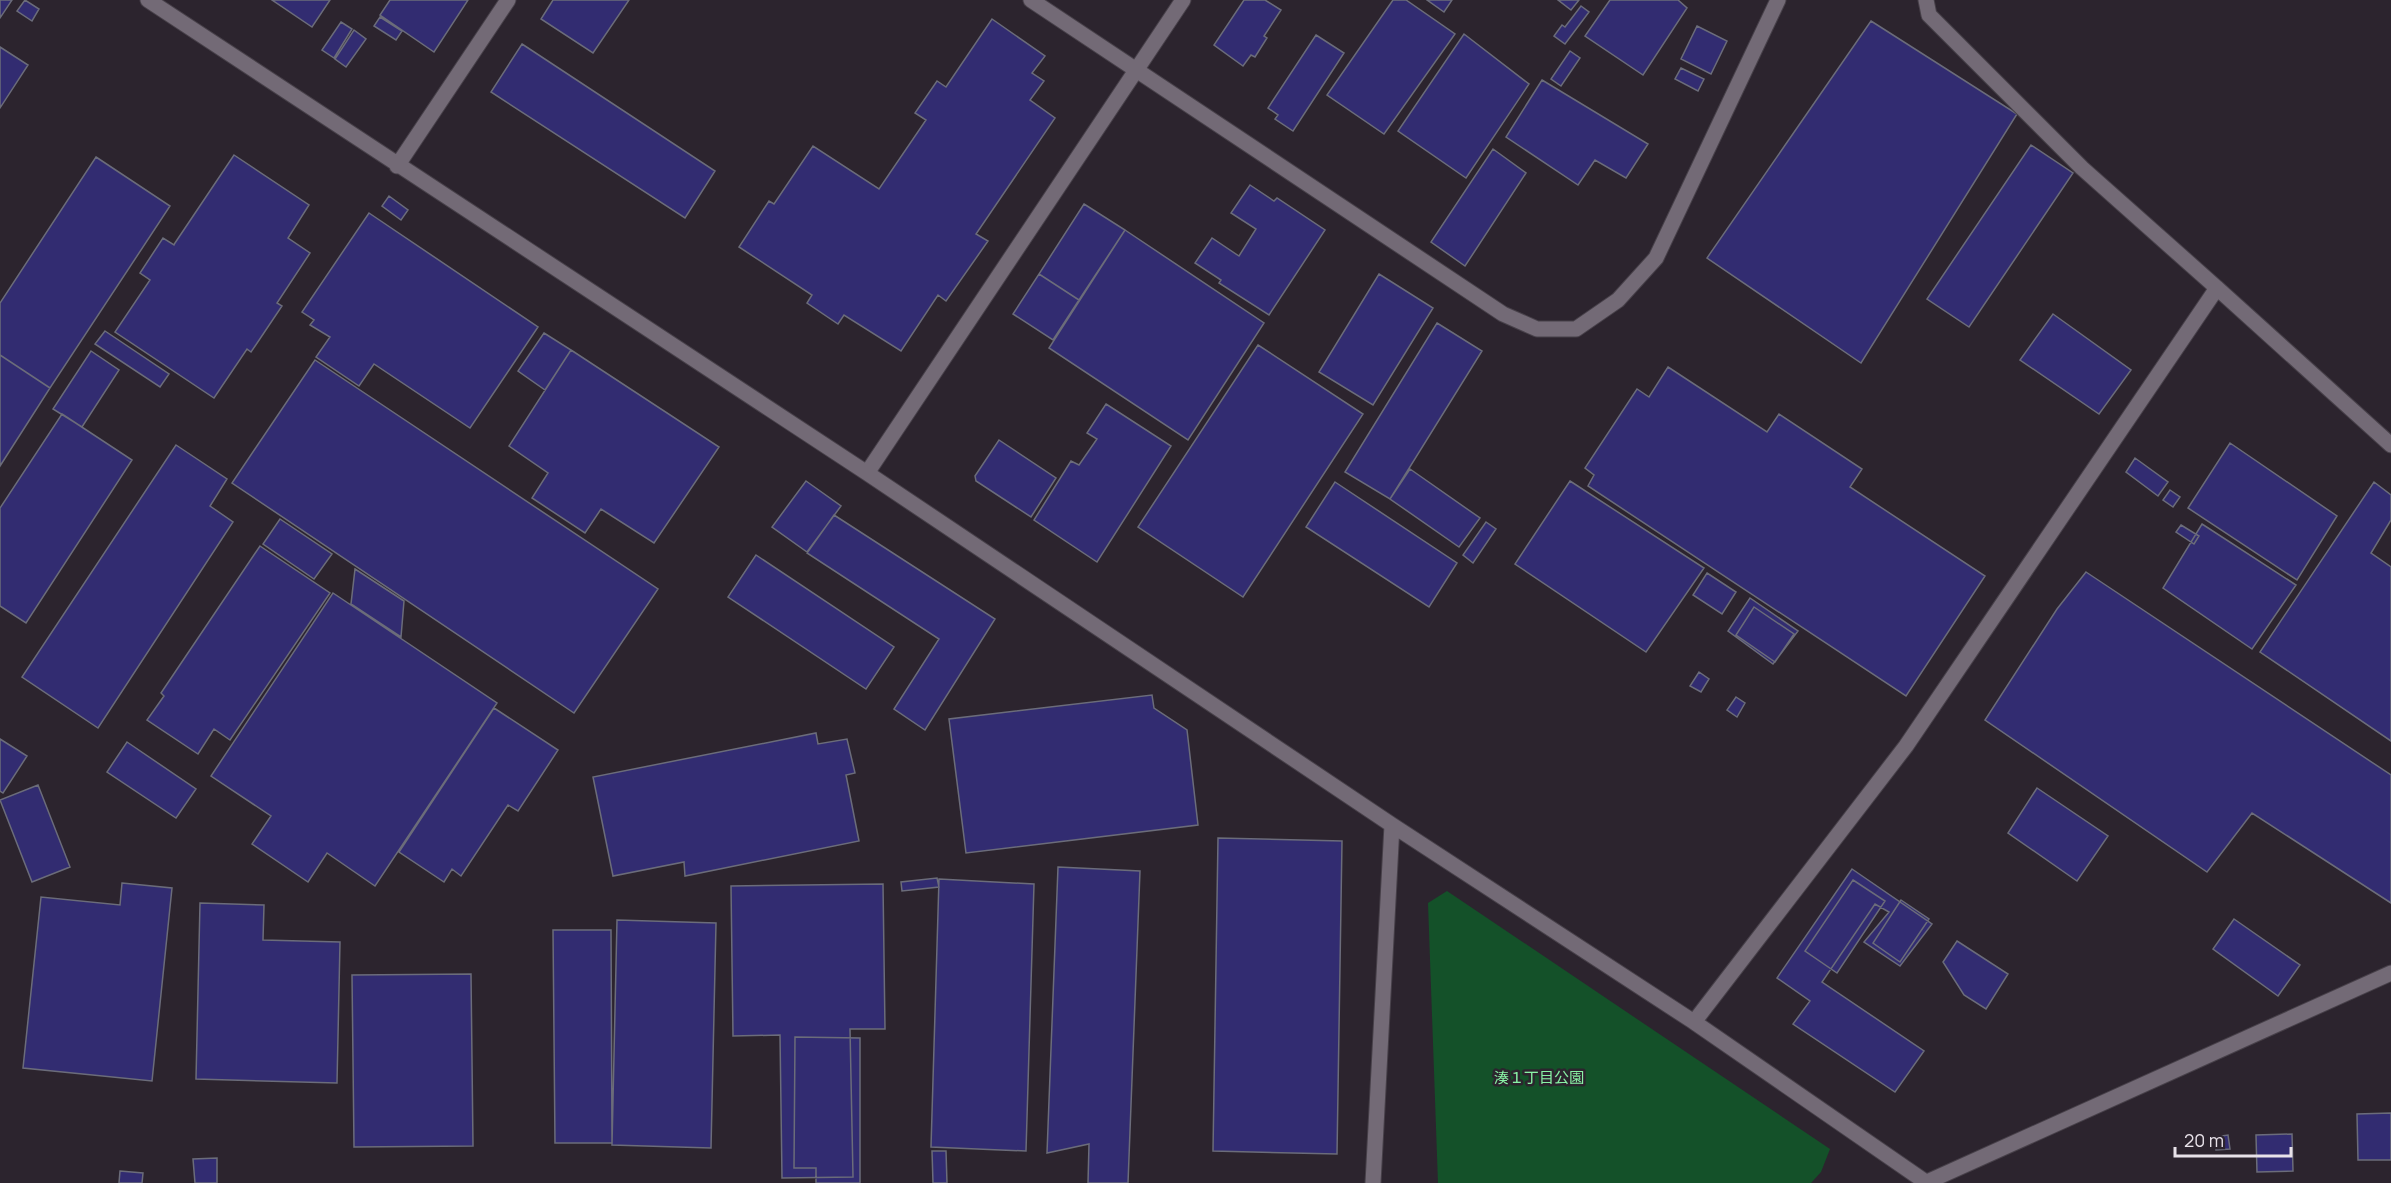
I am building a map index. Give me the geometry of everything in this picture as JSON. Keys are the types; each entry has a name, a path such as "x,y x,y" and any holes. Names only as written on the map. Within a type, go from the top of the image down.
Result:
{"street":[{"path":"148,0 397,166 867,473 1392,825 1694,1022 1927,1183 2391,973"},
{"path":"397,166 508,0"},
{"path":"1030,0 1503,314 1537,329 1576,329 1618,300 1656,258 1778,0"},
{"path":"867,473 1183,0"},
{"path":"1926,0 1929,15 2082,168 2391,445"},
{"path":"1694,1022 1906,746 2217,288"},
{"path":"1373,1183 1392,825"}],"green space":[{"name":"湊１丁目公園","path":"1447,891 1830,1149 1821,1172 1811,1183 1438,1183 1428,903"}],"building":[{"path":"0,0 12,0 0,18"},
{"path":"25,0 39,9 32,21 17,11"},
{"path":"272,0 330,0 312,27"},
{"path":"390,0 468,0 434,52 380,15"},
{"path":"553,0 629,0 593,53 541,19"},
{"path":"1244,0 1265,0 1281,10 1264,36 1267,38 1255,57 1251,55 1243,66 1214,45"},
{"path":"1393,0 1406,0 1455,34 1384,134 1327,95"},
{"path":"1427,0 1452,0 1444,12"},
{"path":"1558,0 1579,0 1571,10"},
{"path":"1610,0 1678,0 1687,8 1643,75 1585,36"},
{"path":"1581,6 1589,12 1565,44 1554,36 1562,25 1565,27"},
{"path":"380,17 402,31 396,40 374,26"},
{"path":"992,19 1045,56 1032,73 1044,81 1030,100 1055,118 976,234 988,241 946,301 938,295 901,351 844,315 838,324 807,303 812,295 739,247 769,201 774,204 813,146 879,189 926,120 915,113 937,81 946,87"},
{"path":"1871,21 2017,114 1861,363 1707,258"},
{"path":"341,22 352,29 334,58 322,50"},
{"path":"1697,26 1727,41 1711,74 1681,59"},
{"path":"354,30 366,39 346,67 335,59"},
{"path":"1464,34 1529,84 1466,178 1398,131"},
{"path":"1316,35 1344,53 1293,131 1275,119 1278,115 1268,108"},
{"path":"522,44 715,171 685,218 491,92"},
{"path":"0,47 28,65 0,108"},
{"path":"1570,51 1580,58 1561,86 1551,79"},
{"path":"1681,68 1704,79 1698,91 1675,79"},
{"path":"1542,80 1648,144 1626,178 1595,160 1578,185 1506,137"},
{"path":"2031,145 2073,173 1969,327 1927,299"},
{"path":"1493,149 1526,173 1465,266 1431,242"},
{"path":"234,155 309,205 288,238 310,253 277,303 282,306 251,352 247,349 214,398 115,332 150,280 140,273 163,238 174,245"},
{"path":"96,157 170,206 50,388 0,355 0,303"},
{"path":"1250,185 1274,201 1277,198 1325,230 1269,315 1219,283 1221,280 1195,263 1212,238 1239,256 1256,229 1231,213"},
{"path":"389,196 408,210 401,220 382,206"},
{"path":"1084,204 1125,230 1079,300 1039,274"},
{"path":"369,213 538,327 470,428 374,364 359,386 316,357 330,337 310,325 314,320 302,312"},
{"path":"1125,230 1264,323 1188,440 1049,348"},
{"path":"1039,274 1079,300 1053,340 1013,314"},
{"path":"1379,274 1433,308 1373,405 1319,372"},
{"path":"2053,314 2131,370 2099,414 2020,360"},
{"path":"1437,323 1482,351 1390,499 1345,472"},
{"path":"105,331 169,374 160,387 95,344"},
{"path":"544,333 571,350 545,390 518,371"},
{"path":"1258,345 1363,414 1243,597 1138,527"},
{"path":"571,350 719,447 654,543 601,509 585,533 532,498 548,473 509,446"},
{"path":"91,351 119,370 82,427 53,409"},
{"path":"0,355 50,388 0,466"},
{"path":"315,360 658,589 574,713 232,483"},
{"path":"1668,367 1767,432 1779,414 1862,469 1850,487 1985,576 1906,696 1588,486 1594,475 1585,468 1637,389 1649,397"},
{"path":"1106,404 1171,446 1097,562 1034,520 1071,461 1079,465 1097,439 1087,433"},
{"path":"62,414 132,460 26,623 0,606 0,508"},
{"path":"999,440 1056,478 1031,517 976,481 975,476"},
{"path":"2230,443 2337,516 2297,580 2188,508"},
{"path":"176,445 227,479 210,506 233,522 98,728 22,677"},
{"path":"2135,458 2168,482 2158,496 2126,472"},
{"path":"1410,469 1480,518 1459,547 1390,499"},
{"path":"806,481 841,506 807,552 772,527"},
{"path":"1570,481 1704,568 1646,652 1515,564"},
{"path":"1335,482 1457,563 1429,607 1306,527"},
{"path":"2374,482 2391,495 2391,520 2371,553 2391,567 2391,741 2260,652"},
{"path":"2170,490 2180,497 2173,507 2163,500"},
{"path":"834,515 995,619 925,730 894,709 939,639 807,553"},
{"path":"280,519 332,554 314,579 263,544"},
{"path":"1486,522 1496,529 1473,563 1463,555"},
{"path":"2202,524 2296,585 2252,649 2163,588"},
{"path":"2181,525 2199,536 2194,544 2176,532"},
{"path":"260,546 330,593 230,740 214,729 198,754 147,720 164,696 161,693"},
{"path":"756,555 894,647 866,689 728,597"},
{"path":"355,569 404,601 401,637 351,604"},
{"path":"2086,572 2391,775 2391,903 2252,813 2207,872 1985,720 2057,609"},
{"path":"1707,573 1736,592 1722,614 1693,595"},
{"path":"333,593 497,703 375,886 327,853 308,882 252,844 271,816 211,776"},
{"path":"1750,598 1798,631 1773,664 1728,631"},
{"path":"1754,607 1794,634 1775,662 1736,635"},
{"path":"1699,672 1709,679 1701,692 1690,686"},
{"path":"1152,695 1154,708 1187,730 1198,825 966,853 949,719"},
{"path":"1736,697 1745,703 1737,717 1727,710"},
{"path":"494,708 558,750 518,811 508,805 461,876 452,869 444,882 399,852"},
{"path":"816,733 818,744 847,739 855,773 846,775 859,841 685,876 684,862 613,876 593,777"},
{"path":"0,739 27,756 3,793 0,791"},
{"path":"127,742 196,789 176,818 107,772"},
{"path":"38,785 70,867 32,882 0,800"},
{"path":"2037,788 2108,836 2077,881 2008,833"},
{"path":"1218,838 1342,841 1337,1154 1213,1151"},
{"path":"1058,867 1140,871 1128,1183 1088,1183 1089,1144 1047,1153"},
{"path":"1852,869 1932,924 1900,966 1864,942 1889,912 1875,904 1822,982 1924,1051 1895,1092 1793,1024 1810,1001 1777,978"},
{"path":"937,878 939,887 902,891 901,882"},
{"path":"939,879 1034,884 1026,1151 931,1147"},
{"path":"1853,880 1885,901 1837,973 1805,951"},
{"path":"122,883 172,888 152,1081 23,1068 41,897 120,905"},
{"path":"883,884 885,1029 850,1029 853,1177 782,1178 780,1035 733,1036 731,886"},
{"path":"1901,900 1929,919 1900,962 1873,943"},
{"path":"200,903 264,905 263,940 340,942 337,1083 196,1079"},
{"path":"2234,919 2300,965 2278,996 2213,949"},
{"path":"617,920 716,923 711,1148 612,1145"},
{"path":"553,930 611,930 612,1143 555,1143"},
{"path":"1957,941 2008,974 1986,1009 1964,995 1943,962"},
{"path":"471,974 473,1146 354,1147 352,975"},
{"path":"795,1037 860,1038 860,1183 816,1183 816,1168 794,1168"},
{"path":"2391,1113 2391,1160 2358,1160 2357,1114"},
{"path":"2292,1134 2293,1171 2257,1172 2256,1135"},
{"path":"2228,1135 2230,1149 2216,1150 2215,1137"},
{"path":"932,1151 946,1151 947,1183 933,1183"},
{"path":"217,1158 217,1183 195,1183 193,1159"},
{"path":"120,1171 143,1173 142,1183 119,1183"}]}
